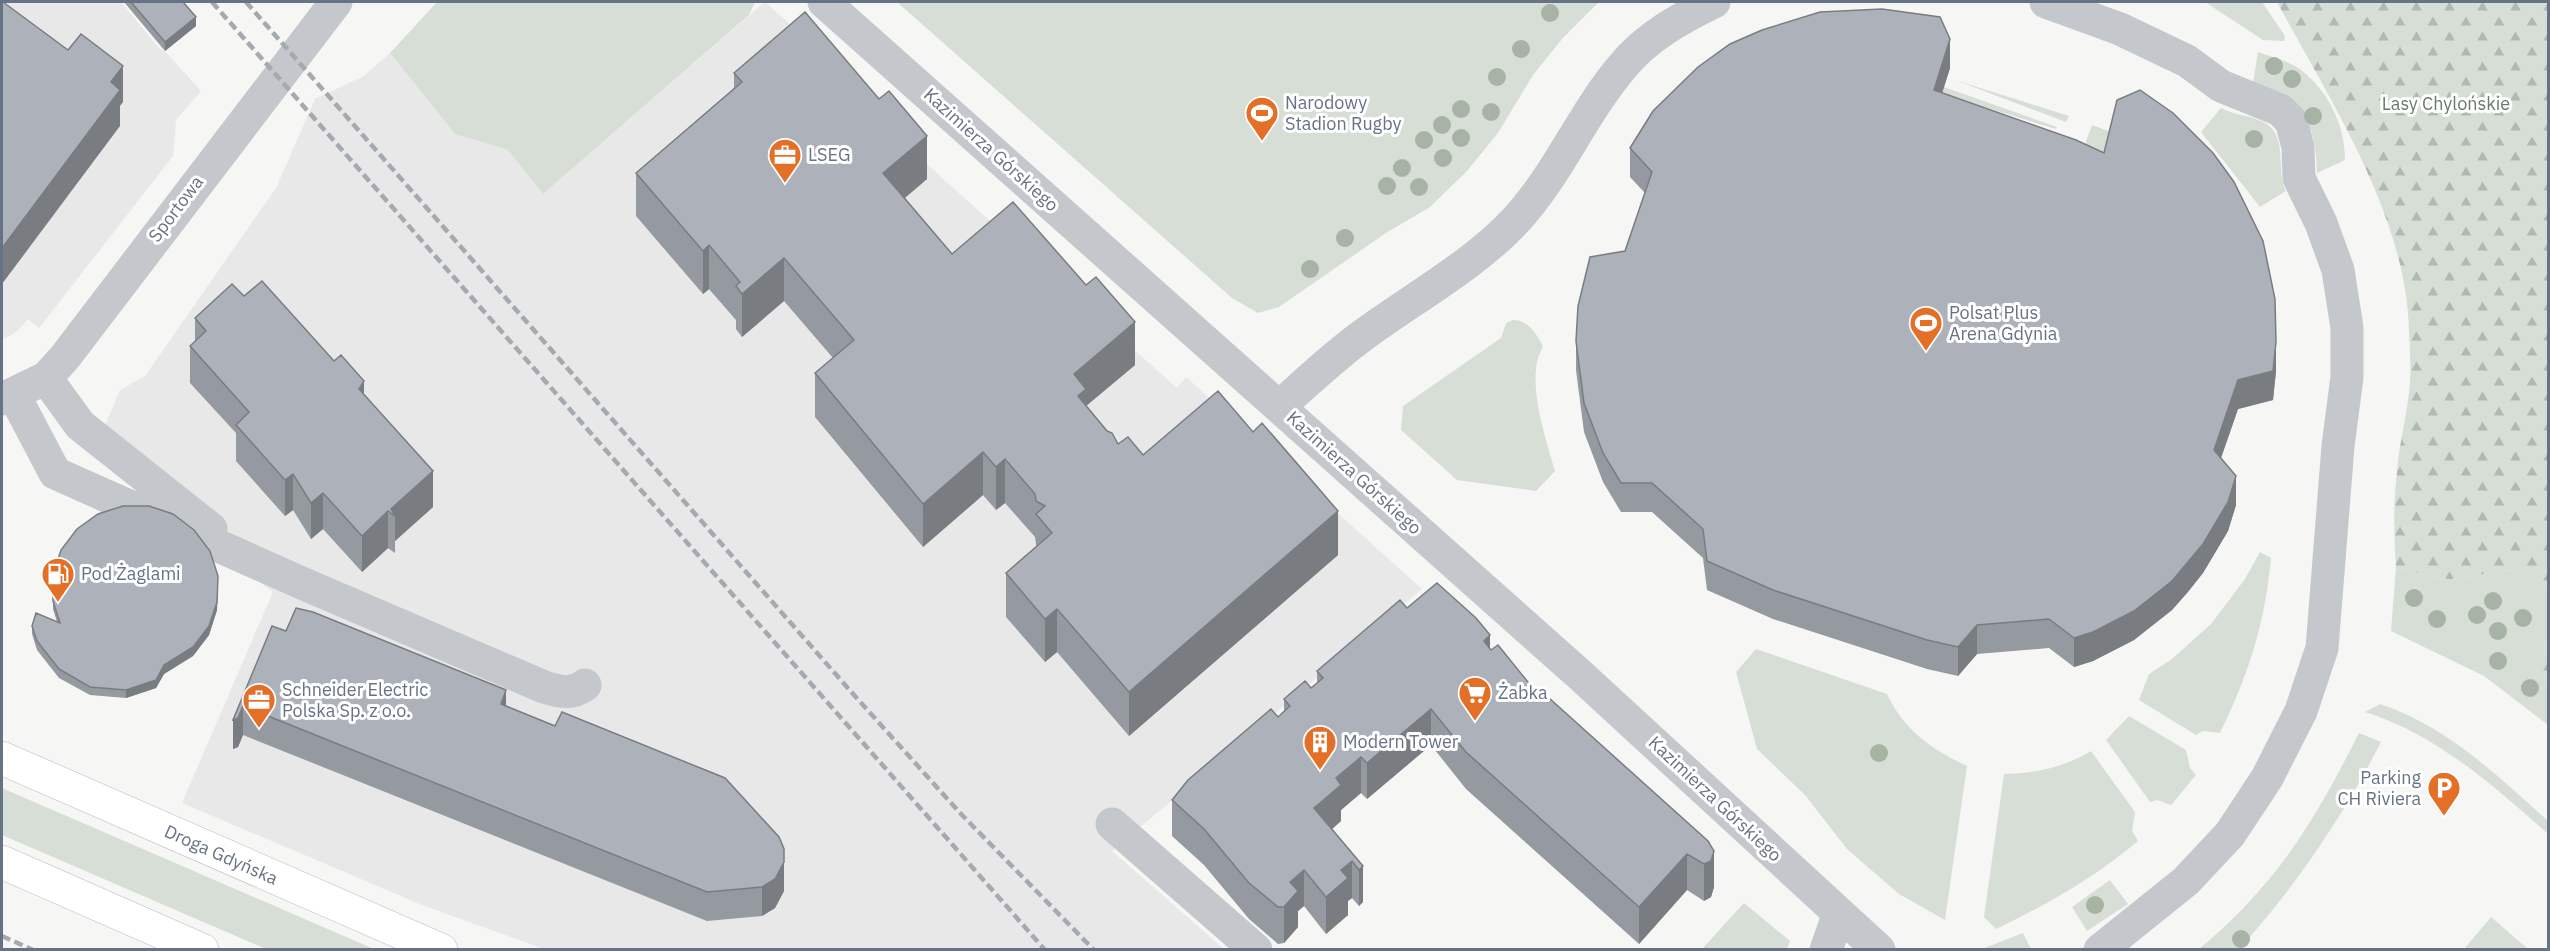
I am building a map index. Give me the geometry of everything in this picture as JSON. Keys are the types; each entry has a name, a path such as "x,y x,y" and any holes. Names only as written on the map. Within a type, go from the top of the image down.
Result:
{"main road":[{"name":"Droga Gdyńska","path":"2,758 441,950"},
{"path":"2,862 202,950"}],"street":[{"name":"Sportowa","path":"8,397 46,378 336,2"},
{"name":"Kazimierza Górskiego","path":"824,2 1579,674 1879,950"},
{"path":"1279,407 1363,335 1470,259 1516,220 1558,163 1622,66 1650,40 1681,17 1714,2"},
{"path":"2062,4 2187,61 2221,86 2280,110 2291,122 2298,147 2299,178 2321,223 2338,270 2347,327 2347,377 2338,446 2322,648 2301,711 2267,778 2230,834 2186,881 2100,950"},
{"path":"46,378 80,425 250,560"},
{"path":"8,397 56,473 544,687 561,693 577,691 585,685"},
{"path":"1113,824 1181,864 1256,950"},
{"path":"1826,950 1839,913"}],"shaded area":[{"path":"2,2 121,2 159,48 165,51 201,91 176,120 173,156 39,328 28,319 16,332 2,340"},
{"path":"765,2 834,62 826,74 1177,388 1186,377 1422,589 1112,851 1224,949 544,949 422,905 182,803 273,592 80,446 106,423 120,390 145,376 276,188 315,99 364,76 390,53 455,134 508,150 543,194"}],"green space":[{"path":"437,2 755,2 749,15 543,194 508,150 455,134 390,53"},
{"name":"Narodowy Stadion Rugby","path":"897,2 1599,2 1562,39 1533,75 1498,133 1467,171 1430,207 1386,233 1279,307 1258,313 1232,298"},
{"path":"2205,2 2262,2 2285,36 2284,41 2263,40"},
{"name":"Lasy Chylońskie","path":"2277,2 2548,2 2548,586 2524,572 2501,571 2465,578 2444,579 2396,568 2394,520 2396,484 2410,376 2405,289 2395,245 2362,161 2342,119"},
{"path":"2258,52 2296,67 2320,88 2334,110 2342,134 2345,160 2317,173 2314,140 2303,115 2284,97 2253,83"},
{"path":"1955,80 2069,116 2066,122"},
{"path":"1944,87 2057,127 2056,129 1942,94"},
{"path":"2221,108 2260,120 2272,129 2277,137 2281,173 2286,191 2260,207 2201,132"},
{"path":"2092,125 2116,134 2104,182 2076,169"},
{"path":"1513,320 1528,325 1543,347 1538,360 1536,391 1542,426 1555,471 1536,491 1457,480 1401,430 1403,406 1501,338 1506,323"},
{"path":"2260,552 2271,558 2265,604 2247,669 2220,733 2203,731 2196,735 2139,700 2149,674 2172,659 2211,624 2245,579"},
{"path":"2396,568 2444,579 2465,578 2501,571 2524,572 2548,586 2548,644 2534,665 2548,682 2548,725 2484,676 2391,631"},
{"path":"2548,644 2548,682 2534,665"},
{"path":"1756,649 1887,694 1902,718 1920,737 1942,753 1967,766 1945,920 1899,894 1847,849 1805,795 1757,749 1736,672"},
{"path":"2380,704 2427,725 2470,754 2548,821 2548,834 2463,763 2416,734 2365,712"},
{"path":"2129,716 2186,750 2190,768 2196,775 2171,805 2157,800 2150,802 2106,740"},
{"path":"2359,733 2381,742 2350,798 2299,876 2239,949 2199,949 2251,900 2272,876 2309,823"},
{"path":"2091,751 2135,812 2132,831 2138,841 2105,867 2070,889 1996,929 1984,917 2004,774 2049,768 2070,762"},
{"path":"2,788 374,949 266,949 2,835"},
{"path":"2110,880 2128,904 2087,931 2072,907"},
{"path":"1744,903 1790,941 1787,949 1702,949"},
{"path":"2491,917 2528,949 2464,949"},
{"path":"2023,933 2031,949 1982,949"}],"building":[{"path":"3,2 68,50 81,34 123,66 111,82 120,90 2,248 2,4"},
{"path":"131,2 183,2 196,17 165,42"},
{"name":"Polsat Plus Arena Gdynia","path":"1882,9 1940,17 1950,39 1934,90 2076,140 2104,153 2117,100 2140,90 2173,113 2213,153 2234,182 2263,241 2275,299 2276,342 2273,371 2238,380 2214,450 2236,476 2228,502 2203,544 2172,581 2134,611 2093,632 2074,638 2049,619 1977,625 1958,647 1927,640 1773,590 1707,561 1703,529 1652,483 1621,483 1603,453 1584,403 1576,341 1578,306 1590,257 1625,251 1652,172 1630,148 1653,111 1698,67 1730,44 1762,30 1820,12"},
{"path":"805,12 879,99 889,91 927,136 883,173 952,254 1013,202 1086,285 1096,277 1135,322 1074,374 1086,389 1078,396 1107,431 1112,433 1118,444 1128,437 1143,455 1218,391 1253,432 1262,423 1338,511 1129,692 1057,609 1045,619 1006,573 1052,533 1036,514 1045,506 1036,501 1035,494 1005,459 996,467 983,452 923,504 815,373 854,340 784,258 742,294 736,286 740,282 709,245 703,251 636,173 742,82 734,73"},
{"path":"262,281 334,361 341,355 364,381 359,389 433,471 391,509 395,516 388,511 362,536 323,493 311,503 293,474 285,480 236,425 249,412 190,346 206,331 195,318 232,284 244,296"},
{"path":"123,506 149,506 173,514 194,530 210,551 218,576 217,602 209,626 193,647 164,665 156,680 126,690 90,687 59,669 37,641 32,626 36,613 60,623 53,601 53,575 61,550 77,529 98,514"},
{"name":"Modern Tower","path":"1437,583 1476,618 1490,635 1484,641 1491,650 1498,645 1536,692 1539,689 1708,841 1714,851 1711,861 1704,864 1687,854 1639,907 1466,752 1431,709 1367,763 1361,757 1336,778 1341,785 1314,808 1363,866 1359,870 1352,861 1341,870 1348,878 1326,897 1304,870 1290,882 1298,891 1284,907 1278,907 1249,883 1204,829 1172,800 1188,780 1271,709 1278,717 1290,706 1284,699 1305,681 1311,688 1323,678 1317,671 1400,600 1407,608"},
{"path":"296,608 313,612 506,690 501,704 555,726 562,712 725,778 779,837 784,849 784,862 775,879 762,887 707,892 243,706 238,718 233,720 272,626 286,631"}],"railway":[{"path":"212,2 1045,950"},
{"path":"246,2 854,695 961,814 1094,950"},
{"path":"2,936 33,950"}],"place":[{"name":"Narodowy Stadion Rugby","path":"1262,142"},
{"name":"LSEG","path":"785,184"},
{"name":"Polsat Plus Arena Gdynia","path":"1926,352"},
{"name":"Pod Żaglami","path":"58,603"},
{"name":"Żabka","path":"1475,722"},
{"name":"Schneider Electric Polska Sp. z o.o.","path":"259,729"},
{"name":"Modern Tower","path":"1320,771"},
{"name":"Parking CH Riviera","path":"2444,817"}]}
